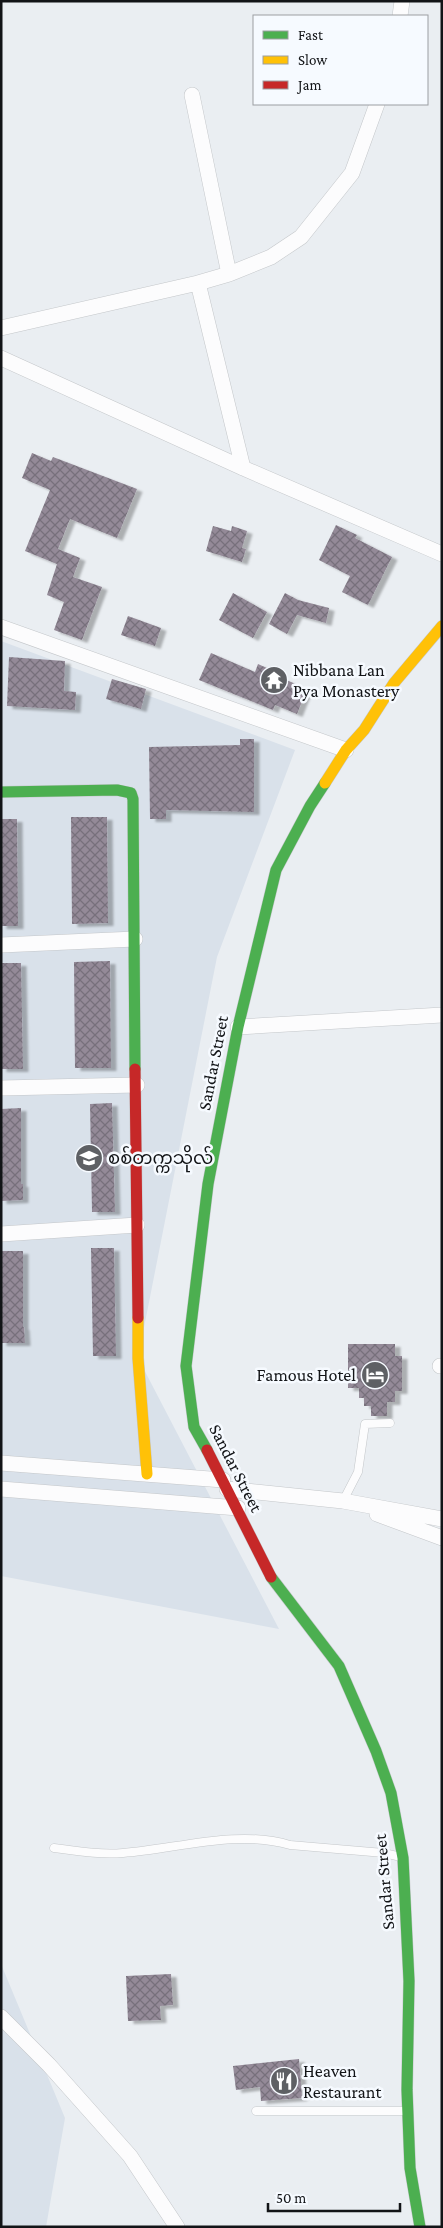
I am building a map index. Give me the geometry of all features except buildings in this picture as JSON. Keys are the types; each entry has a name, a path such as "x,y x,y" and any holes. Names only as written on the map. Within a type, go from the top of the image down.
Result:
{"street":[{"path":"400,15 402,1"},
{"path":"192,95 229,274"},
{"path":"1,328 198,283 229,274 271,257 301,236 352,173 377,105"},
{"path":"198,283 244,468"},
{"path":"1,358 244,468 442,554"},
{"name":"Sandar Street","path":"420,2227 410,2168 408,2112 409,1981 403,1858 391,1793 376,1751 338,1666 268,1572 238,1508 194,1427 186,1366 208,1184 238,1027 276,870 310,806 346,750 364,730 394,684 442,626"},
{"path":"1,627 346,750"},
{"path":"1,792 117,790 131,793 133,799 138,1358 147,1474"},
{"path":"1,945 135,939"},
{"path":"238,1027 442,1014"},
{"path":"1,1088 137,1085"},
{"path":"1,1234 138,1225"},
{"path":"1,1463 147,1474 343,1501 442,1519"},
{"path":"1,1489 238,1508"},
{"path":"343,1501 442,1538"},
{"path":"1,2017 49,2064 130,2156 177,2227"}],"lane":[{"path":"343,1501 358,1472 365,1424 390,1423"},
{"path":"54,1848 96,1854 123,1853 200,1842 255,1838 275,1840 290,1845 384,1853 403,1858"},
{"path":"256,2111 408,2112"}],"shaded area":[{"name":"စစ်‌တက္ကသိုလ်","path":"1,641 295,750 217,957 138,1358 279,1629 1,1576"},
{"path":"1,1964 65,2118 46,2227 1,2227"}],"traffic: fast":[{"path":"207,1450 194,1427 186,1366 208,1184 238,1027 276,870 310,806 325,783"},
{"path":"1,792 117,790 131,793 133,799 135,1069"},
{"path":"271,1577 339,1666 376,1751 391,1793 403,1858 409,1981 407,2090 410,2168 420,2227"}],"traffic: slow":[{"path":"325,783 346,750 364,730 394,683 442,626"},
{"path":"138,1318 138,1358 147,1474"}],"traffic: jam":[{"path":"135,1069 138,1318"},
{"path":"207,1450 271,1577"}],"place":[{"name":"Nibbana Lan Pya Monastery","path":"274,680"},
{"name":"စစ်‌တက္ကသိုလ်","path":"89,1158"},
{"name":"Famous Hotel","path":"375,1375"},
{"name":"Heaven Restaurant","path":"284,2081"}]}
